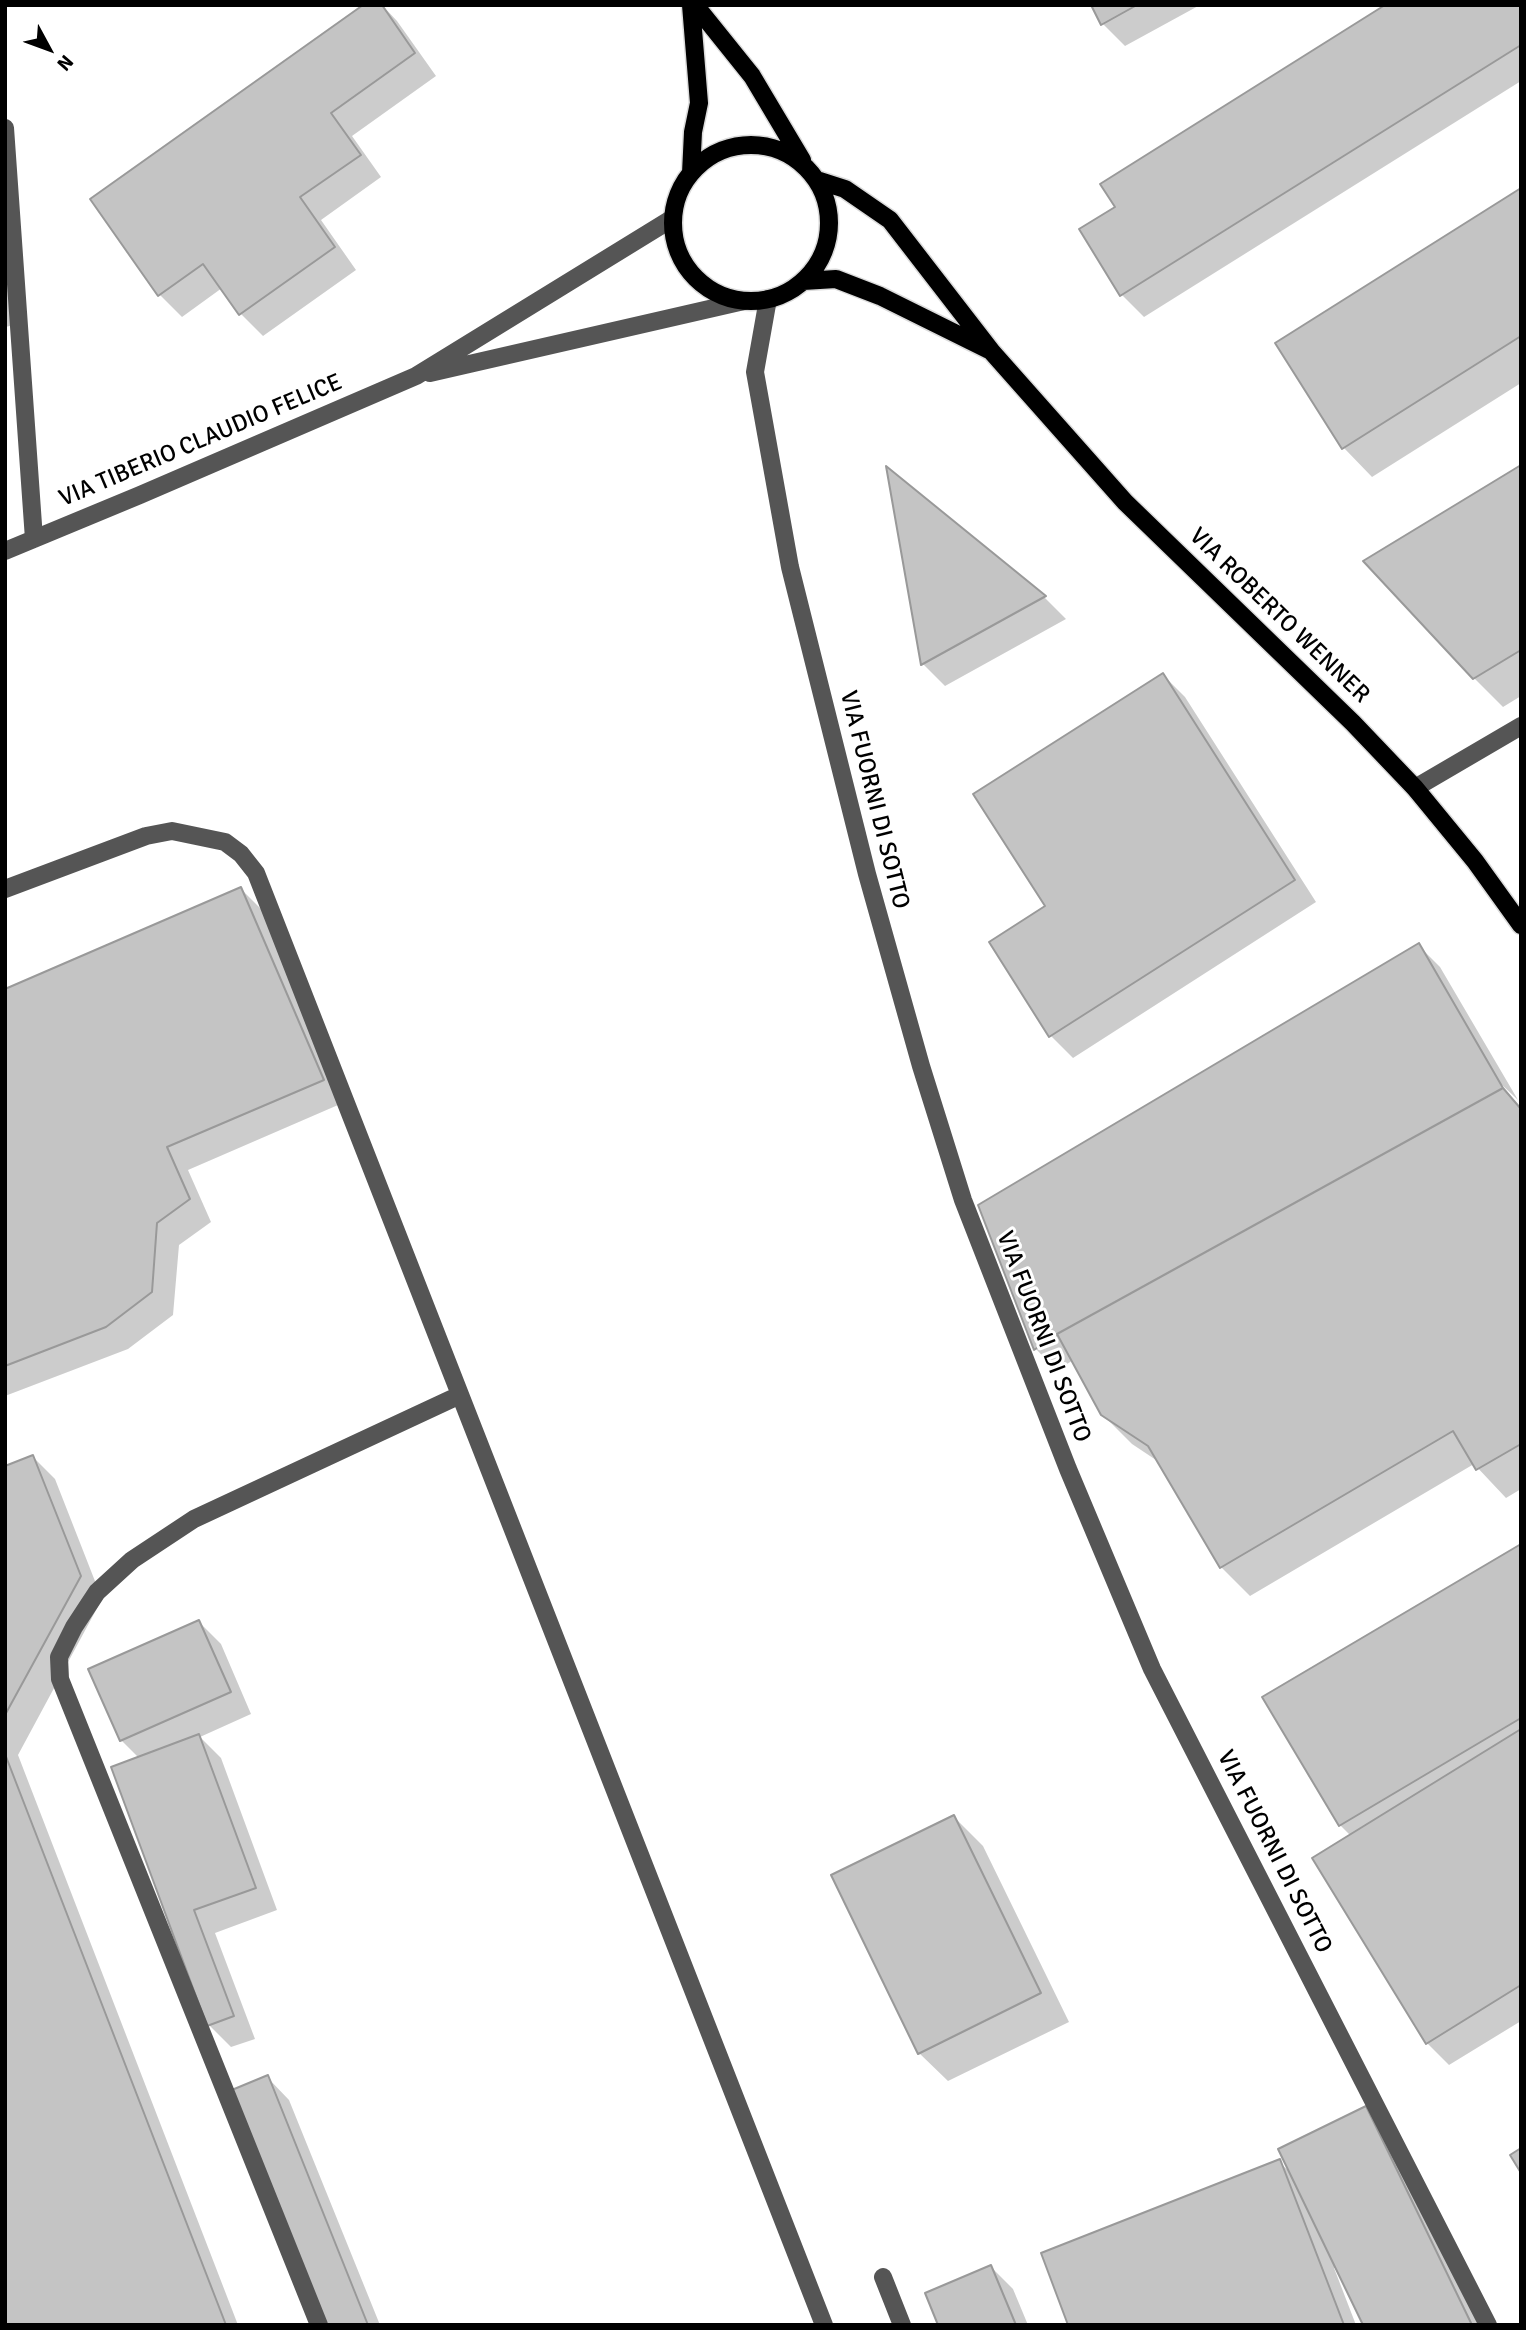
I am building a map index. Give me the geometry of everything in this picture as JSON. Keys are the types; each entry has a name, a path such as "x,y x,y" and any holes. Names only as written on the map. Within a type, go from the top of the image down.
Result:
{"main road":[{"path":"693,5 752,76 811,173 825,197 829,216 828,236 823,254 803,281 787,292 768,299 744,301 721,295 700,282 684,264 675,242 673,218 678,194 691,173 710,156 734,146 760,145 784,152 811,173"},
{"path":"691,173 693,132 699,103 693,5"},
{"name":"VIA ROBERTO WENNER","path":"811,173 845,189 890,220 992,352 1125,502 1353,723 1415,788 1475,861 1521,925"},
{"name":"VIA ROBERTO WENNER","path":"803,281 835,279 880,296 992,352"}],"street":[{"path":"5,128 34,539"},
{"path":"416,376 673,218"},
{"name":"VIA FUORNI DI SOTTO","path":"768,299 755,372 790,567 867,874 920,1066 963,1200 1068,1469 1152,1669 1488,2325"},
{"path":"416,376 744,301"},
{"name":"VIA TIBERIO CLAUDIO FELICE","path":"5,551 416,376"},
{"path":"1415,788 1521,726"},
{"path":"5,889 146,836 172,831 225,842 241,854 256,873 824,2325"},
{"path":"319,2325 60,1679 59,1657 74,1627 97,1592 132,1560 194,1518 460,1395"},
{"path":"883,2277 902,2325"}],"building":[{"path":"363,5 382,5 415,53 331,113 361,155 300,197 335,247 239,315 203,264 158,296 90,199"},
{"path":"1091,5 1137,5 1101,25"},
{"path":"1385,5 1520,5 1521,45 1120,296 1079,229 1115,207 1100,184"},
{"path":"1521,188 1521,336 1342,449 1275,343"},
{"path":"1521,465 1521,650 1473,679 1363,561"},
{"path":"886,466 1046,596 921,665"},
{"path":"1163,673 1295,880 1049,1037 989,942 1045,906 973,794"},
{"path":"241,887 324,1080 167,1147 190,1199 157,1223 152,1292 106,1327 5,1366 5,989"},
{"path":"1419,943 1503,1088 1057,1334 1034,1350 978,1205"},
{"path":"1503,1088 1521,1109 1521,1444 1476,1470 1453,1431 1220,1568 1148,1446 1101,1415 1057,1334"},
{"path":"33,1455 81,1576 5,1715 5,1466"},
{"path":"1521,1544 1521,1718 1339,1826 1262,1697"},
{"path":"199,1620 231,1692 120,1741 88,1669"},
{"path":"1521,1729 1521,1985 1426,2044 1312,1858"},
{"path":"199,1734 256,1888 194,1910 234,2016 207,2026 111,1767"},
{"path":"5,1754 226,2325 5,2325"},
{"path":"954,1815 1041,1993 918,2054 831,1875"},
{"path":"268,2075 368,2325 321,2325 227,2092"},
{"path":"1366,2106 1472,2325 1363,2325 1278,2149"},
{"path":"1521,2148 1521,2173 1510,2155"},
{"path":"1280,2159 1344,2325 1068,2325 1041,2253"},
{"path":"991,2265 1016,2325 938,2325 925,2293"}]}
